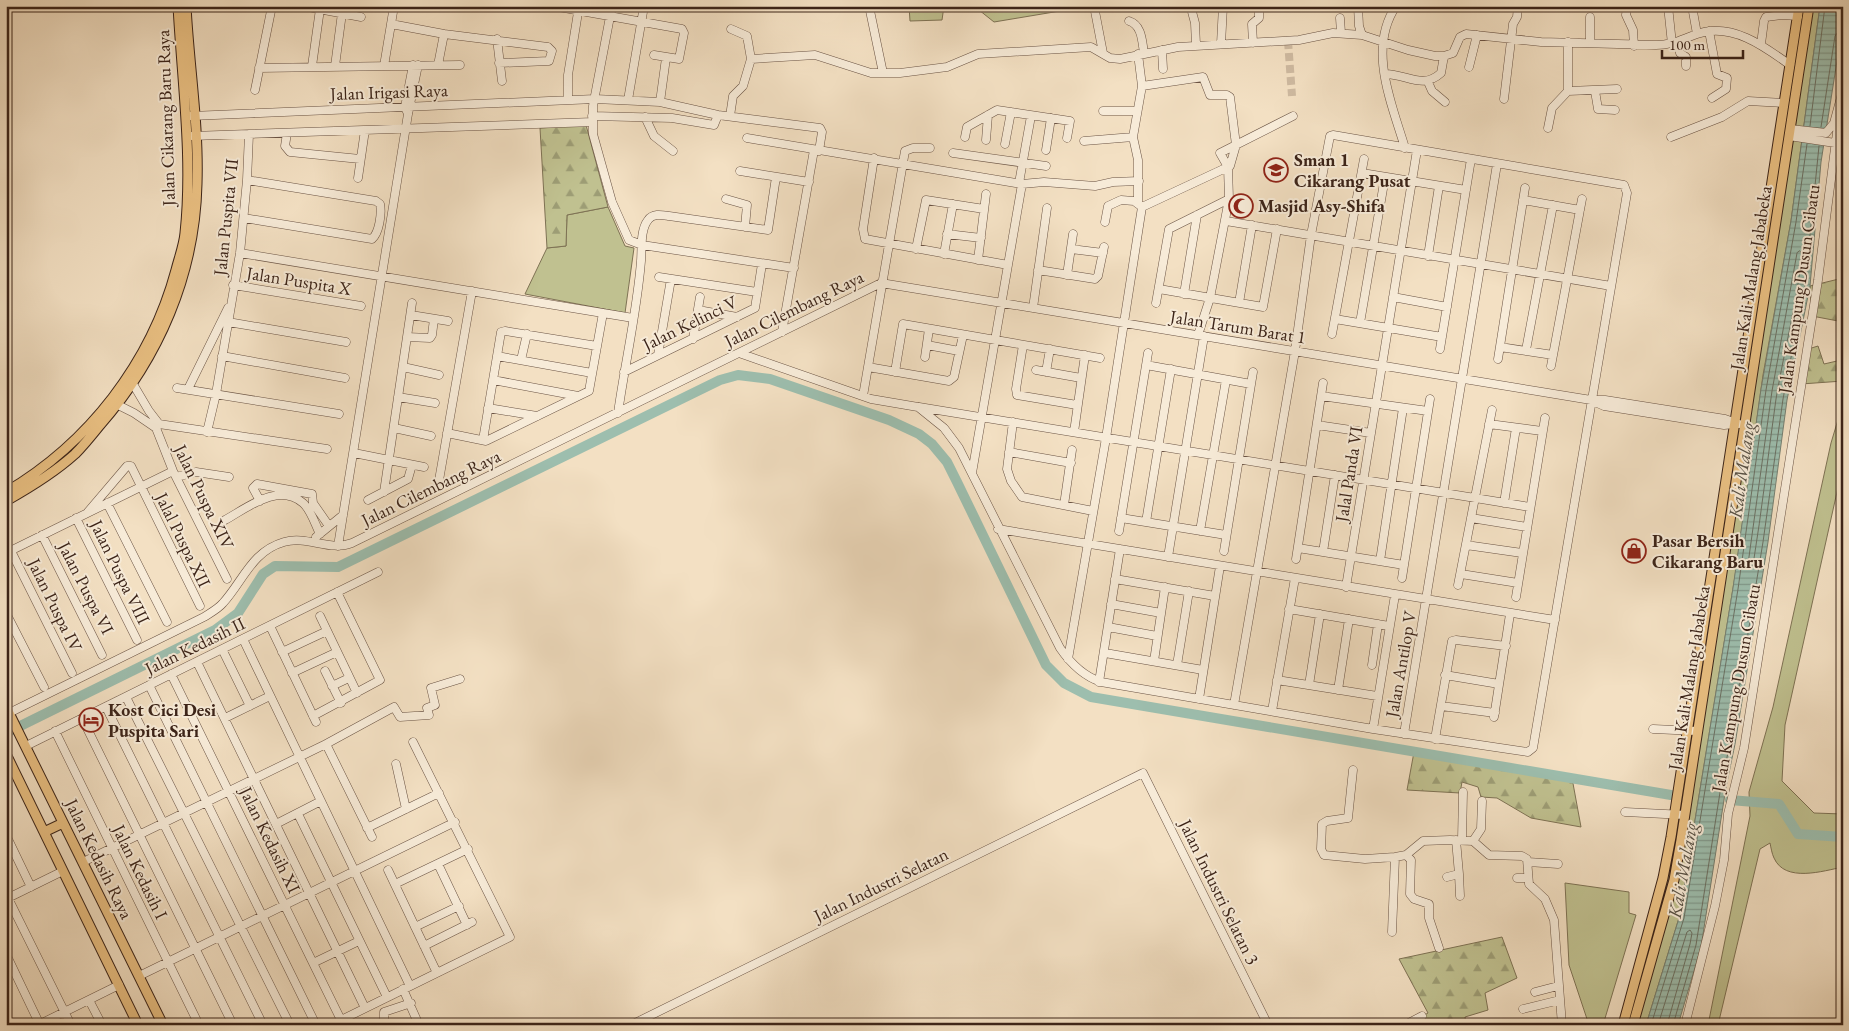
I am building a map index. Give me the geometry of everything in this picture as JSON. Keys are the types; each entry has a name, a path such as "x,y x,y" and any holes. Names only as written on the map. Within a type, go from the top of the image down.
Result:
{"main road":[{"name":"Jalan Cikarang Baru Raya","path":"178,6 189,116"},
{"name":"Jalan Cikarang Baru Raya","path":"6,492 37,474 68,449 104,410 132,371 150,338 170,292 185,235 188,182 187,151 190,136 186,6"},
{"name":"Jalan Kali Malang Jababeka","path":"1633,1025 1674,880 1697,731 1799,6"},
{"name":"Jalan Kali Malang Jababeka","path":"1623,1025 1663,878 1739,424 1791,134 1809,6"},
{"name":"Jalan Cikarang Baru Raya","path":"6,501 44,479 76,453 118,405 155,347 178,294 193,236 197,184 196,152 190,136"},
{"path":"187,151 196,152"},
{"name":"Jalan Kedasih Raya","path":"9,712 163,1025"},
{"path":"6,755 138,1025"},
{"path":"44,832 63,823"},
{"path":"1629,1003 1639,1005"}],"street":[{"path":"255,90 272,6"},
{"path":"303,6 361,17"},
{"path":"384,66 394,6"},
{"path":"553,6 579,8 610,16 682,28 684,33 679,58 654,56"},
{"path":"612,6 594,102 593,118 600,162 624,231 629,240 642,246 794,268"},
{"path":"628,100 644,6"},
{"path":"869,6 883,73"},
{"path":"1094,6 1103,53"},
{"path":"1180,6 1191,8 1195,23 1196,45"},
{"path":"1221,44 1223,6"},
{"path":"1253,43 1252,24 1259,18 1259,6"},
{"path":"1281,7 1287,6"},
{"path":"1358,6 1359,26 1362,35"},
{"path":"1396,6 1387,19 1383,40 1385,74 1405,148"},
{"path":"1504,99 1518,6"},
{"path":"1627,6 1626,15 1633,30 1634,46"},
{"path":"1668,6 1675,43 1680,53 1686,57 1686,66"},
{"path":"1692,6 1697,34"},
{"path":"568,100 568,75 579,8"},
{"path":"312,66 320,9"},
{"path":"335,66 342,13"},
{"path":"1761,44 1766,17 1798,16"},
{"path":"1590,17 1590,43"},
{"path":"1340,18 1340,33"},
{"path":"1068,659 1106,438 1140,205 1138,160 1133,137 1136,111 1142,86 1141,54 1139,28 1136,23 1129,21"},
{"path":"391,24 444,34 497,39 548,47 552,51 549,61 499,63"},
{"path":"730,116 733,96 743,86 751,59 747,36 731,29"},
{"path":"751,59 815,55 871,73 883,73 939,69 978,54 1091,47 1114,59 1196,45 1299,40 1340,33 1362,35 1383,40 1408,50 1444,56 1453,53 1460,37 1466,34 1568,42 1613,41 1634,46 1675,43 1709,31 1730,32 1761,44 1790,65"},
{"path":"1709,31 1717,74 1727,78 1726,90 1712,98"},
{"path":"438,65 444,34"},
{"path":"1469,67 1476,35"},
{"path":"497,39 502,81"},
{"path":"1548,128 1552,108 1568,91 1568,42"},
{"path":"1162,50 1164,69"},
{"path":"1385,74 1402,75 1421,82 1428,82 1441,73 1444,56"},
{"path":"660,102 666,58"},
{"path":"338,546 416,65"},
{"path":"259,68 460,65"},
{"path":"1142,86 1203,77 1210,95 1227,95 1230,98 1235,150"},
{"path":"1428,82 1432,91 1445,102"},
{"path":"1568,91 1617,89"},
{"path":"1595,90 1598,109 1615,110"},
{"name":"Jalan Kampung Dusun Cibatu","path":"1685,1025 1715,906 1724,860 1728,814 1744,748 1818,280 1843,90"},
{"name":"Jalan Irigasi Raya","path":"189,116 408,109 568,100 594,102 628,100 660,102 718,115 820,128 821,139 816,151"},
{"path":"1671,137 1722,116 1748,101 1784,103"},
{"path":"965,137 967,127 997,110 1070,121 1067,138"},
{"path":"1103,111 1136,111"},
{"path":"1006,144 1011,112"},
{"name":"Jalan Irigasi Raya","path":"190,136 365,130 593,118 672,118 714,125 718,115"},
{"path":"986,140 988,115"},
{"path":"972,473 1002,303 1031,116"},
{"path":"1105,222 1111,204 1121,200 1140,205 1224,161 1235,150 1293,116"},
{"path":"645,117 654,136 673,151"},
{"path":"1046,150 1051,118"},
{"path":"1826,137 1839,122"},
{"path":"358,178 365,130"},
{"path":"1791,134 1801,130 1826,137 1835,143 1843,161"},
{"path":"287,132 286,146 290,152 360,159"},
{"name":"Jalan Puspita VII","path":"207,432 216,394 230,302 240,253 248,180 248,134"},
{"path":"1791,134 1826,137"},
{"path":"918,407 951,437 972,473 998,529 1060,648 1080,671 1099,682 1373,729 1525,752 1531,750 1555,620 1627,193 1626,186 1330,136 1311,235 1295,351 1234,704"},
{"path":"1084,142 1133,137"},
{"path":"747,138 1021,184 1044,182 1095,186 1113,182 1138,186"},
{"path":"863,396 881,283 907,149 930,148"},
{"path":"1168,557 1198,374 1201,336 1229,199 1222,151 1235,150"},
{"name":"Jalal Panda VI","path":"1346,586 1416,150"},
{"path":"782,332 808,182 816,151"},
{"path":"953,153 1046,166"},
{"path":"874,158 862,234 865,239 1008,265"},
{"path":"1332,334 1364,159"},
{"path":"1440,349 1471,159"},
{"name":"Jalan Antilop V","path":"1404,734 1497,164"},
{"path":"740,171 808,182"},
{"path":"1362,173 1466,190"},
{"path":"618,413 645,224 649,218 657,215 768,230 776,177"},
{"path":"1360,323 1386,177"},
{"path":"244,218 374,238 381,210 380,204 376,201 248,180"},
{"path":"1428,256 1439,186"},
{"path":"1498,359 1525,188"},
{"path":"978,260 986,194"},
{"path":"726,199 747,205 745,226"},
{"path":"1156,303 1169,229 1229,199"},
{"path":"1551,366 1582,199"},
{"path":"916,249 924,203 927,200 984,209"},
{"path":"1523,200 1580,210"},
{"path":"944,254 953,204"},
{"path":"1526,350 1553,205"},
{"path":"1033,308 1047,208"},
{"path":"1184,294 1197,215"},
{"path":"1226,221 1400,252 1611,286"},
{"path":"1239,303 1252,225"},
{"path":"1158,289 1264,306 1277,229"},
{"path":"948,234 981,238"},
{"path":"1068,275 1073,234"},
{"path":"1038,270 1096,279 1104,250 1071,250"},
{"path":"240,253 633,318"},
{"name":"Jalan Kelinci V","path":"624,372 755,308 762,264"},
{"path":"659,277 757,292"},
{"path":"658,355 671,279"},
{"name":"Jalan Tarum Barat 1","path":"881,283 1591,400 1604,406 1724,425 1739,424"},
{"name":"Jalan Cilembang Raya","path":"9,712 204,617 221,605 254,561 269,548 285,541 311,541 338,546 352,544 881,283"},
{"name":"Jalan Puspita X","path":"233,285 361,306"},
{"path":"438,486 472,291"},
{"path":"693,339 700,298"},
{"path":"1393,298 1447,307"},
{"name":"Jalan Puspita VII","path":"188,389 230,302"},
{"path":"384,492 412,303"},
{"path":"698,310 737,317"},
{"path":"447,434 486,441 589,391 602,313"},
{"path":"410,315 448,321"},
{"path":"407,337 430,338 434,319"},
{"path":"1335,319 1442,337"},
{"path":"228,322 346,342"},
{"path":"895,372 903,325 1100,358"},
{"path":"925,357 929,329"},
{"path":"482,440 501,332 527,334 597,346"},
{"path":"521,360 527,334"},
{"path":"868,367 949,381 954,377 963,335"},
{"path":"1022,344 1016,389 1017,395 1077,405"},
{"path":"927,345 960,351"},
{"path":"1500,346 1553,355"},
{"path":"1046,372 1050,349"},
{"path":"739,353 863,396 918,407 1530,507"},
{"path":"1119,531 1148,353"},
{"path":"1074,432 1085,355"},
{"path":"222,356 345,378"},
{"path":"497,356 592,373"},
{"path":"1146,365 1251,384"},
{"path":"403,367 439,375"},
{"path":"1146,522 1171,369"},
{"path":"1036,370 1081,378"},
{"path":"1224,551 1253,372"},
{"path":"493,380 578,396"},
{"path":"1200,531 1226,380"},
{"path":"1296,559 1323,383"},
{"name":"Jalan Puspa XIV","path":"133,384 158,426 174,474 227,579"},
{"path":"177,388 339,414"},
{"path":"1321,396 1428,412"},
{"path":"398,397 435,403"},
{"path":"1402,578 1430,399"},
{"path":"118,405 158,426 327,449"},
{"path":"488,408 537,416"},
{"path":"1380,561 1402,408"},
{"path":"1458,585 1492,410"},
{"path":"1516,597 1545,418"},
{"path":"1014,422 1009,452 1008,474 1022,497 1093,512"},
{"path":"1489,424 1542,431"},
{"path":"1317,425 1371,433"},
{"path":"394,428 431,436"},
{"path":"1504,503 1516,428"},
{"path":"1064,505 1072,450"},
{"path":"1009,452 1071,463"},
{"path":"354,453 424,467"},
{"path":"368,500 408,479 412,465"},
{"name":"Jalal Puspa XII","path":"87,513 127,466 132,468 200,606"},
{"path":"9,552 140,487 174,474 196,472 229,477"},
{"path":"1323,552 1336,475"},
{"path":"260,501 254,490 257,484 312,494 310,505 320,534"},
{"path":"225,520 275,494 296,499 310,505 329,526"},
{"path":"107,503 167,622"},
{"path":"311,541 343,516"},
{"name":"Jalan Puspa VIII","path":"76,518 137,640"},
{"path":"1121,518 1226,535"},
{"path":"1471,518 1527,527"},
{"path":"998,529 1555,620"},
{"name":"Jalan Puspa VI","path":"42,535 102,655"},
{"path":"1466,545 1522,553"},
{"path":"1298,548 1404,565"},
{"path":"1099,682 1120,549"},
{"name":"Jalan Puspa IV","path":"9,552 72,673"},
{"path":"1199,699 1220,566"},
{"name":"Jalan Kedasih II","path":"25,744 106,707 378,572"},
{"path":"1461,574 1518,582"},
{"path":"1272,711 1295,578"},
{"path":"1115,579 1215,596"},
{"path":"1154,662 1165,587"},
{"path":"1177,665 1189,591"},
{"path":"270,626 314,719 380,680 337,592"},
{"path":"1373,729 1395,594"},
{"path":"1111,604 1161,613"},
{"path":"1289,609 1389,626"},
{"path":"6,613 44,687"},
{"path":"1308,685 1320,614"},
{"path":"1441,706 1494,715 1510,614"},
{"path":"320,616 357,693"},
{"path":"1338,690 1349,619"},
{"path":"1378,624 1368,664 1382,666"},
{"path":"1108,627 1157,636"},
{"path":"282,652 327,631"},
{"path":"243,639 355,871 407,988 419,1025"},
{"path":"1434,739 1450,643 1454,640 1506,646"},
{"path":"222,649 250,706"},
{"path":"292,674 337,652"},
{"path":"1105,653 1203,670"},
{"path":"197,662 365,1008"},
{"path":"325,670 341,703"},
{"name":"Jalan Kedasih XI","path":"171,674 341,1020"},
{"path":"1445,675 1499,684"},
{"path":"332,686 349,678"},
{"path":"83,862 300,757 394,707 400,717 429,715 427,708 435,705 432,688 460,679"},
{"path":"1277,680 1377,696"},
{"path":"149,685 316,1025"},
{"path":"126,696 290,1025"},
{"path":"225,718 270,696"},
{"path":"106,707 263,1025"},
{"path":"82,718 138,836 233,1025"},
{"path":"1653,729 1697,731"},
{"name":"Jalan Kedasih I","path":"55,731 199,1025"},
{"path":"331,1025 510,937 468,849 413,742"},
{"path":"326,744 372,837"},
{"path":"396,764 406,810"},
{"path":"1353,770 1347,819 1327,821 1322,824 1321,849 1323,854 1364,859 1395,857 1406,854 1423,841 1459,840 1473,841 1489,855 1522,856 1528,862 1558,864"},
{"name":"Jalan Industri Selatan","path":"631,1025 1143,773"},
{"name":"Jalan Industri Selatan 3","path":"1143,773 1268,1025"},
{"path":"1460,896 1459,840 1463,792"},
{"path":"367,828 439,793"},
{"path":"276,824 321,801"},
{"path":"1473,841 1481,829 1482,801"},
{"path":"1624,812 1685,812"},
{"path":"298,814 387,998"},
{"path":"139,976 454,822"},
{"path":"6,835 31,887"},
{"path":"395,884 468,849"},
{"path":"1406,854 1411,860 1410,894 1414,899 1429,904 1429,918 1439,948"},
{"path":"1392,932 1395,857"},
{"path":"1528,862 1530,887 1546,899 1554,920 1562,1025"},
{"path":"424,946 469,924 438,864"},
{"path":"388,870 437,973"},
{"path":"63,871 7,897 71,1025"},
{"path":"1447,877 1459,874"},
{"path":"1517,878 1528,878"},
{"path":"415,927 459,906"},
{"path":"313,963 359,941"},
{"path":"6,954 39,1024 119,985"},
{"path":"1535,992 1558,986"},
{"path":"89,1000 102,1025"},
{"path":"1523,1009 1560,1000"},
{"path":"384,1025 382,1017 384,1012 411,1004"},
{"path":"1405,1025 1422,1016"}],"green space":[{"path":"909,6 944,6 942,20 910,21"},
{"path":"961,6 1059,6 1060,11 994,22 979,10"},
{"path":"1799,6 1820,6 1791,221 1763,375 1736,570 1679,918 1646,1025 1623,1025 1663,878"},
{"path":"586,125 608,207 567,215 566,246 547,248 540,128"},
{"path":"608,207 625,246 634,248 625,313 525,294 547,248 566,246 567,215"},
{"path":"1843,278 1843,381 1801,384 1805,350 1818,346 1824,364 1837,361 1838,321 1812,316 1810,286"},
{"path":"1843,403 1843,465 1785,725 1782,781 1814,813 1843,814 1843,867 1815,873 1795,873 1779,866 1773,856 1770,843 1760,849 1718,1025 1708,1025 1750,816 1749,792 1773,707 1831,443"},
{"path":"1414,752 1572,778 1581,827 1531,818 1497,798 1481,797 1478,787 1462,782 1460,793 1407,790"},
{"path":"1565,883 1629,892 1629,913 1636,915 1603,1025 1589,1025 1569,965"},
{"path":"1502,937 1517,978 1485,993 1488,1010 1465,1017 1466,1025 1416,1025 1414,1021 1428,1013 1399,959"}],"water":[{"path":"1820,6 1843,6 1843,23 1821,162 1810,286 1787,400 1768,542 1701,947 1678,1025 1646,1025 1679,918 1733,588 1761,389 1791,221"}],"waterway":[{"path":"6,733 215,630 238,613 263,574 275,566 338,567 720,380 738,375 770,379 889,420 919,434 932,444 947,462 1046,665 1064,683 1091,697 1671,795"},
{"path":"1730,800 1779,804 1798,834 1843,837"}],"tunnel":[{"path":"1288,41 1292,96"}],"place":[{"name":"Sman 1 Cikarang Pusat","path":"1276,170"},
{"name":"Masjid Asy-Shifa","path":"1241,206"},
{"name":"Pasar Bersih Cikarang Baru","path":"1634,551"},
{"name":"Kost Cici Desi Puspita Sari","path":"91,720"}],"water label":[{"name":"Kali Malang","path":"1741,470"},
{"name":"Kali Malang","path":"1682,870"}]}
